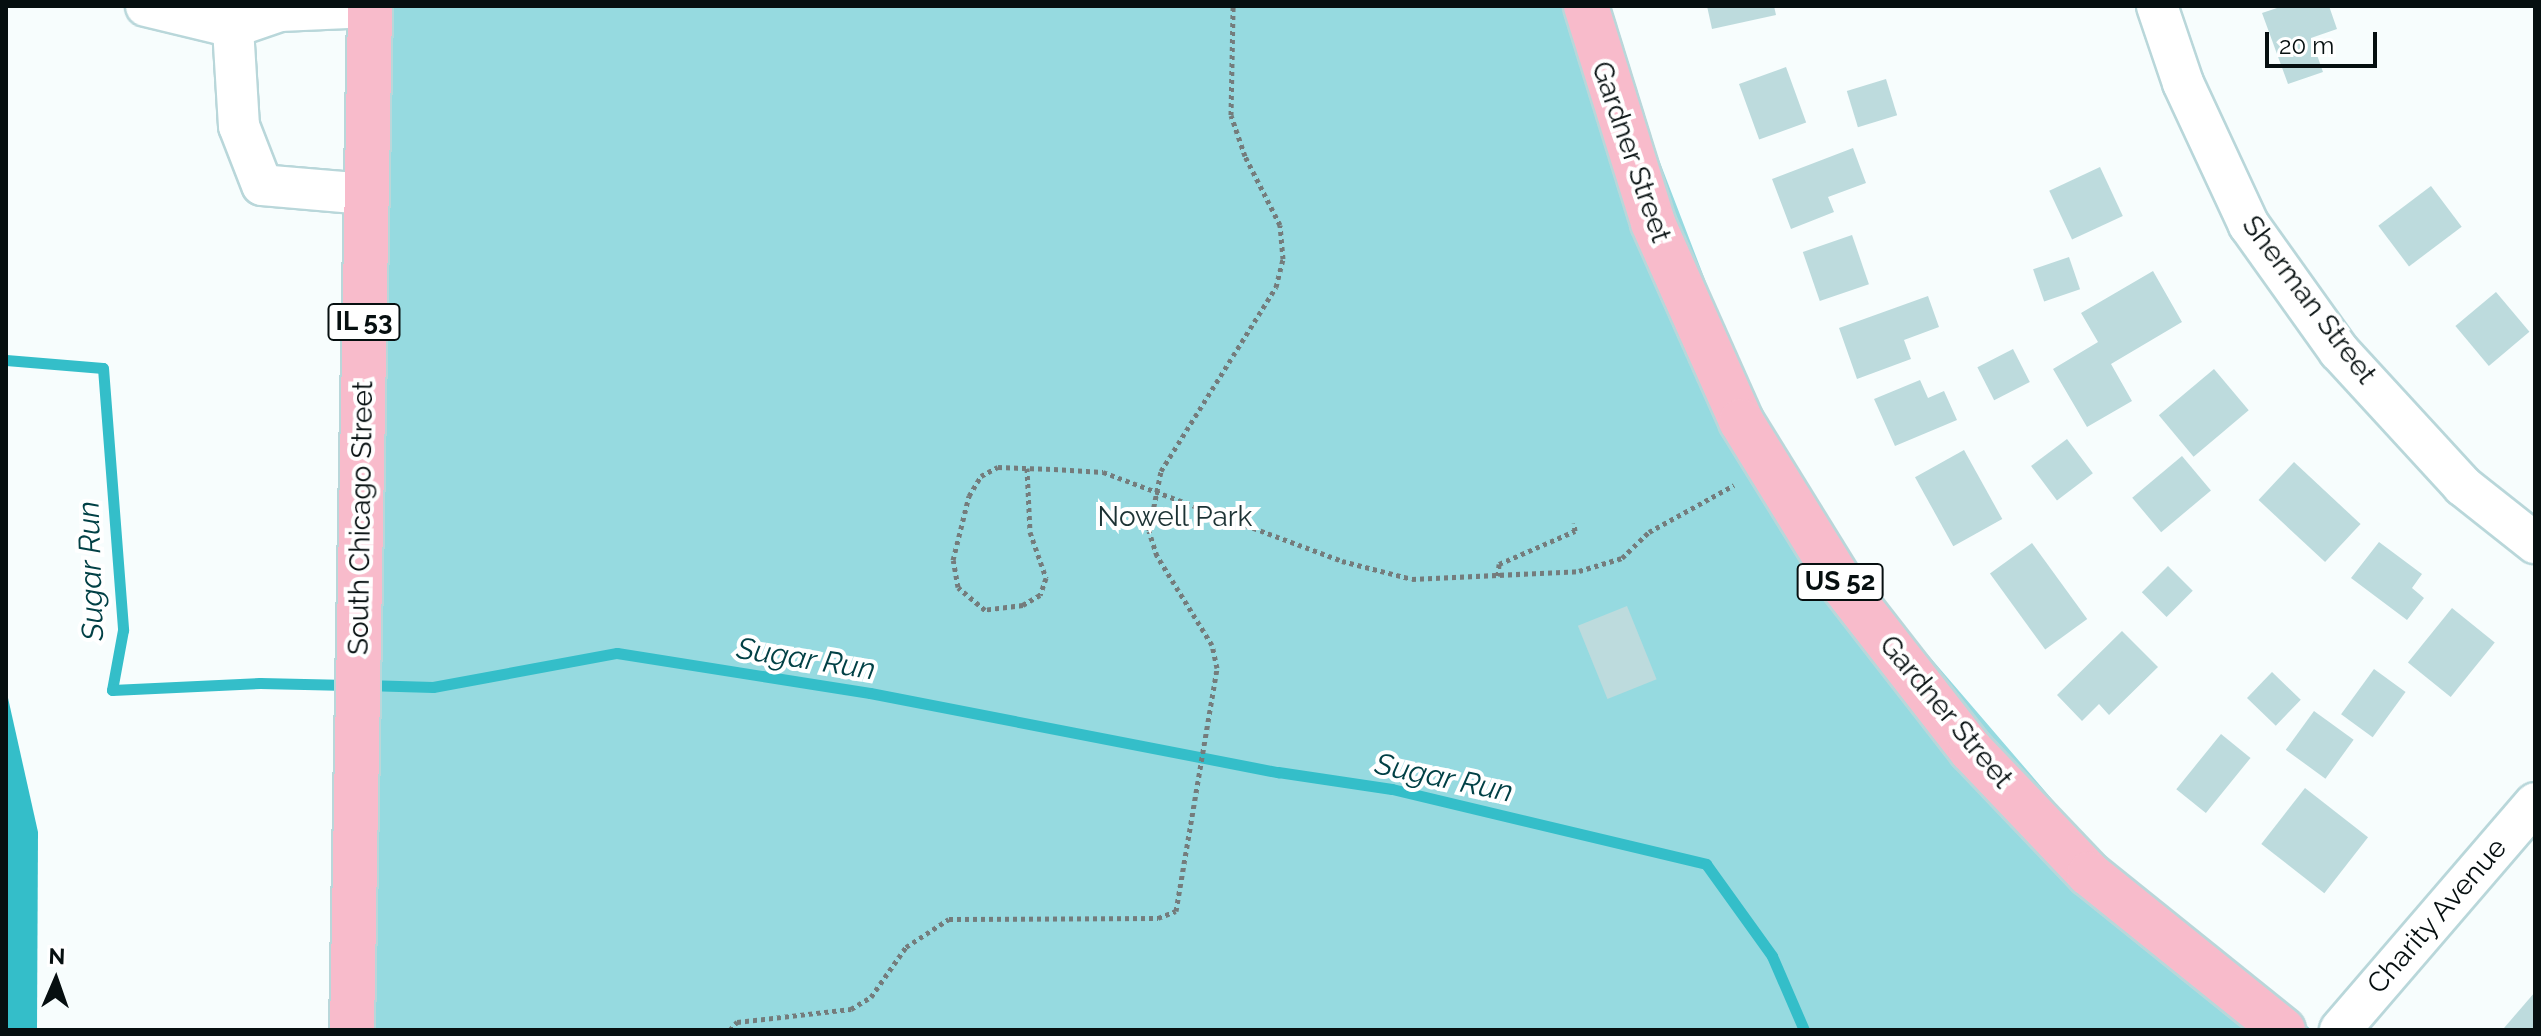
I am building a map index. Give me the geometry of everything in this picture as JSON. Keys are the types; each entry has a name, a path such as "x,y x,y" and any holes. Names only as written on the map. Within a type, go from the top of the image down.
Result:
{"main road":[{"name":"South Chicago Street","path":"352,1030 370,6"},
{"name":"Gardner Street","path":"1586,6 1653,223 1741,421 1841,583 1971,750 2089,874 2283,1030"}],"street":[{"path":"146,6 233,27 280,11 370,6"},
{"name":"Sherman Street","path":"2157,6 2183,83 2249,225 2339,351 2463,486 2535,543"},
{"path":"233,27 239,126 262,185 366,194"},
{"name":"Charity Avenue","path":"2340,1030 2535,803"}],"path":[{"path":"730,1030 737,1022 851,1009 871,997 906,947 949,919 1169,917 1176,911 1217,668 1212,645 1157,556 1149,531 1161,471 1276,287 1283,259 1280,225 1245,156 1231,115 1233,6"},
{"path":"1027,468 1030,532 1046,578 1040,595 1023,605 985,610 958,587 953,560 959,524 981,476 998,467 1027,468 1103,472 1158,489 1342,561 1412,579 1579,571 1622,558 1649,532 1692,505 1770,468"},
{"path":"1498,576 1499,564 1575,531 1574,523"}],"green space":[{"name":"Nowell Park","path":"389,6 1609,6 1613,40 1760,423 1867,584 2118,876 2312,1030 372,1030"}],"shaded area":[{"path":"6,689 38,832 37,1030 6,1030"}],"building":[{"path":"1707,6 1774,6 1776,15 1712,29"},
{"path":"2283,6 2329,6 2337,29 2311,38 2323,72 2288,84 2262,13"},
{"path":"1786,67 1806,122 1759,140 1739,84"},
{"path":"1886,79 1897,115 1858,127 1847,91"},
{"path":"1853,148 1866,183 1828,197 1834,212 1791,229 1772,179"},
{"path":"2100,167 2123,216 2072,240 2049,191"},
{"path":"2431,186 2462,227 2409,266 2378,226"},
{"path":"1852,235 1869,284 1820,301 1803,252"},
{"path":"2069,257 2080,289 2044,302 2033,269"},
{"path":"2153,271 2182,322 2111,364 2132,401 2087,427 2053,369 2098,342 2081,313"},
{"path":"2496,292 2529,332 2489,366 2455,326"},
{"path":"1928,296 1939,327 1904,340 1911,359 1857,379 1839,328"},
{"path":"2013,349 2030,382 1994,400 1977,367"},
{"path":"2214,369 2249,410 2194,457 2159,415"},
{"path":"1920,380 1928,398 1944,391 1957,420 1895,446 1874,399"},
{"path":"2067,439 2093,473 2057,500 2031,466"},
{"path":"1964,450 2002,519 1953,546 1915,477"},
{"path":"2182,456 2211,490 2161,532 2132,498"},
{"path":"2294,462 2361,524 2325,562 2259,500"},
{"path":"2379,542 2422,574 2412,588 2424,598 2407,620 2351,578"},
{"path":"2032,543 2087,619 2045,650 1990,574"},
{"path":"2168,566 2193,591 2167,617 2142,592"},
{"path":"1627,606 1657,679 1607,699 1578,626"},
{"path":"2452,608 2495,643 2451,697 2408,662"},
{"path":"2122,631 2158,667 2109,715 2099,704 2082,721 2057,695"},
{"path":"2374,669 2406,692 2373,737 2341,714"},
{"path":"2272,672 2301,700 2276,726 2247,698"},
{"path":"2314,711 2354,740 2325,779 2286,750"},
{"path":"2221,734 2251,758 2206,813 2176,789"},
{"path":"2305,788 2368,837 2324,893 2261,844"},
{"path":"2535,992 2535,1030 2506,1030 2504,1028"}],"waterway":[{"name":"Sugar Run","path":"6,360 103,368 123,630 112,690 260,683 348,685"},
{"name":"Sugar Run","path":"365,685 433,687 617,653 870,693 1278,772 1392,789 1706,864 1772,956 1804,1030"}]}
